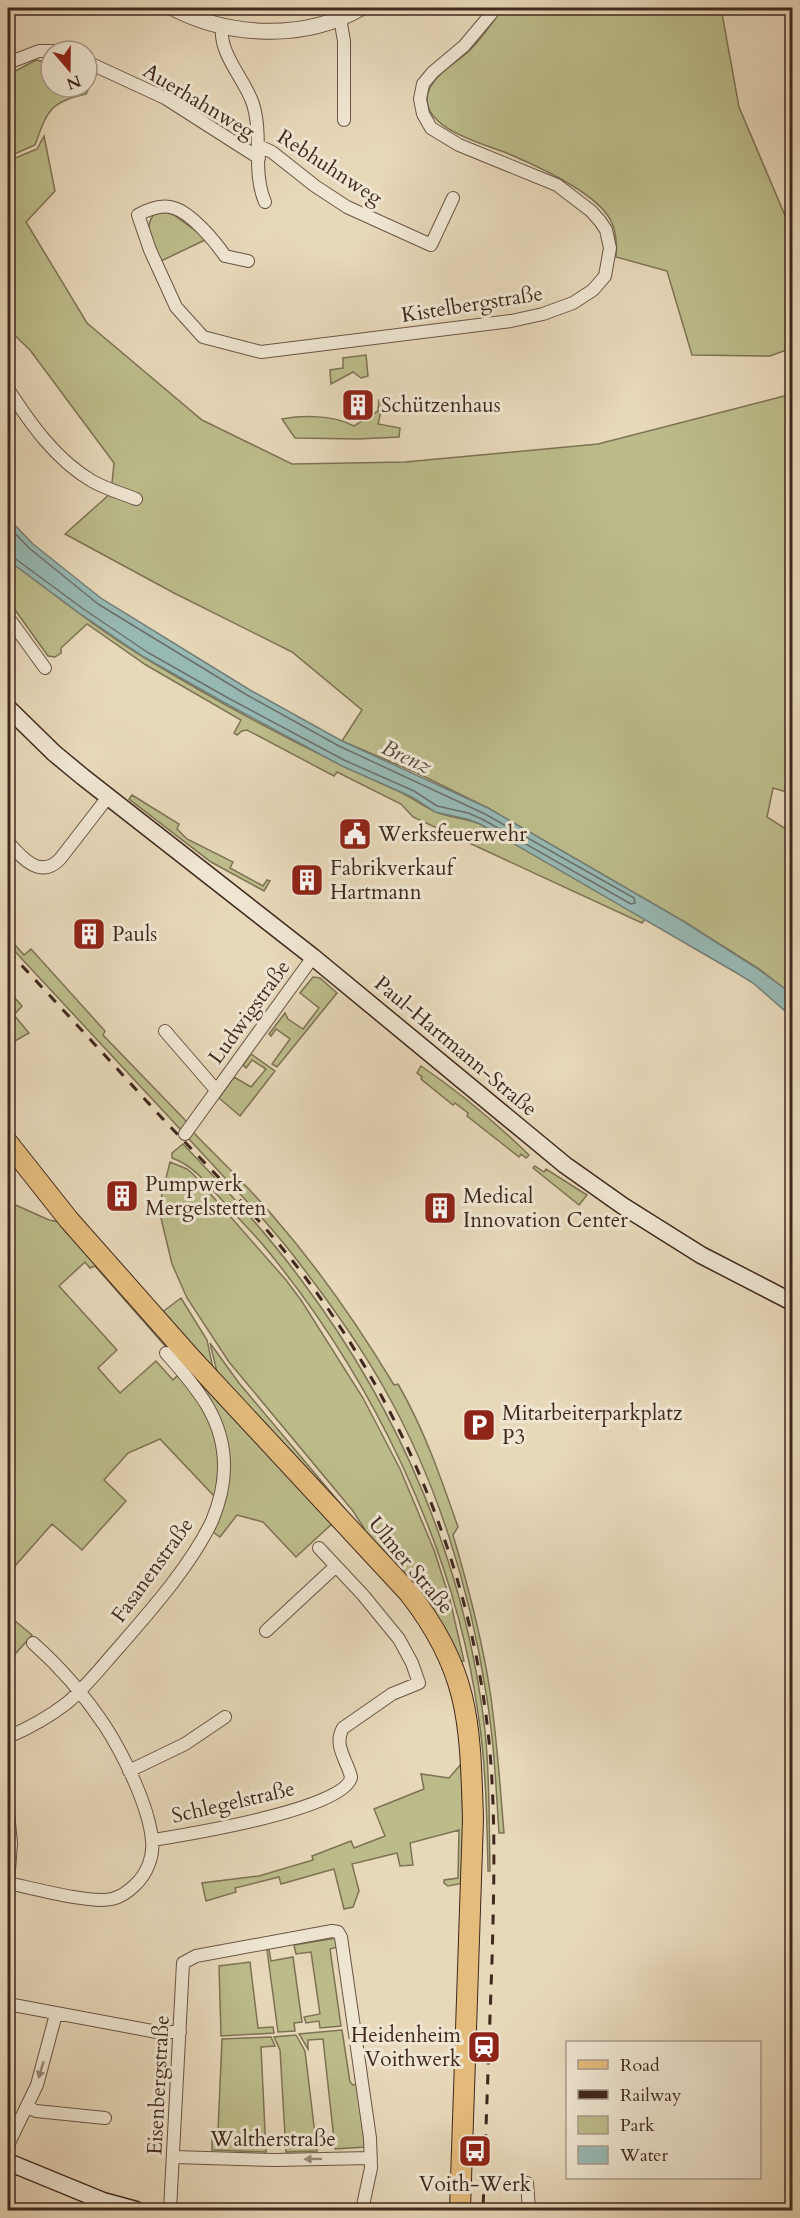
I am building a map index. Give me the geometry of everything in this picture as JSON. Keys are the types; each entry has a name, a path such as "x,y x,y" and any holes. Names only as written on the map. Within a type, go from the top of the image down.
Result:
{"main road":[{"name":"Paul-Hartmann-Straße","path":"8,708 54,753 313,957 534,1140 604,1193 701,1255 792,1302"},
{"name":"Ulmer Straße","path":"8,1143 77,1230 204,1372 402,1586 432,1624 446,1648 465,1704 469,1732 473,1819 460,2211"},
{"path":"8,2162 94,2197 136,2211"}],"street":[{"path":"173,8 198,20 222,27 246,30 284,30 314,26 340,18 361,8"},
{"name":"Kistelbergstraße","path":"248,261 225,256 218,245 190,218 173,207 152,208 138,215 150,250 176,307 203,338 261,352 511,321 556,310 573,303 593,290 605,276 610,248 606,230 591,211 557,185 459,145 432,128 423,114 420,99 423,84 433,72 464,46 496,8"},
{"path":"340,18 345,41 344,120"},
{"name":"Auerhahnweg","path":"222,27 223,45 247,87 253,105 257,123 261,189 265,202"},
{"path":"8,63 39,51"},
{"name":"Auerhahnweg","path":"99,68 165,98 259,152"},
{"path":"792,104 792,110"},
{"name":"Rebhuhnweg","path":"259,152 272,152 315,186 347,207 431,245 453,198"},
{"path":"8,388 25,415 63,460 94,482 136,499"},
{"path":"8,617 45,668"},
{"path":"8,842 30,864 37,867 50,866 60,859 108,797"},
{"name":"Ludwigstraße","path":"185,1134 313,957"},
{"name":"Ludwigstraße","path":"165,1031 216,1090"},
{"name":"Fasanenstraße","path":"8,1737 46,1718 79,1692 128,1637 174,1579 206,1532 221,1493 224,1453 214,1417 196,1387 166,1353"},
{"name":"Schlegelstraße","path":"153,1840 225,1828 269,1817 344,1789 351,1777 339,1745 340,1735 344,1728 392,1694 419,1683 412,1663 399,1639 319,1548"},
{"path":"266,1631 336,1566"},
{"path":"8,1813 12,1843 8,1883 95,1900 112,1899 131,1889 142,1877 151,1857 153,1840 145,1812 129,1771 105,1726 79,1692 33,1642"},
{"path":"129,1771 185,1744 225,1718"},
{"name":"Eisenbergstraße","path":"170,2211 182,1968 185,1961 196,1956 332,1931 338,1932 341,1937 356,2031 371,2158"},
{"path":"8,2004 157,2032 180,2032"},
{"path":"8,2145 43,2068 56,2014"},
{"path":"27,2107 36,2111 105,2118"},
{"name":"Waltherstraße","path":"174,2157 274,2160 371,2158"},
{"path":"362,2211 371,2158"},
{"path":"527,2183 529,2211"}],"green space":[{"path":"503,8 721,8 739,107 792,232 792,348 770,356 692,355 667,271 616,257 613,226 604,211 594,201 566,182 535,166 456,133 434,116 428,106 428,93 431,87 440,75 474,46"},
{"path":"36,60 39,61 39,99 69,99 51,110 35,145 10,156 8,149 8,75"},
{"path":"44,136 55,191 26,222 87,323 202,420 292,464 405,462 598,444 792,394 792,791 786,792 773,788 767,817 792,833 792,990 790,993 758,968 683,921 488,808 417,773 342,741 362,710 292,652 174,593 65,534 111,493 114,463 30,350 8,329 8,161 37,149"},
{"path":"166,212 174,215 207,239 159,262 148,232 150,220 154,214"},
{"path":"366,355 368,376 361,378 353,372 331,384 330,370 343,368 343,358"},
{"path":"379,399 382,407 378,424 400,428 399,437 295,438 282,419 318,417 346,422 354,426 378,411"},
{"path":"8,560 110,635 206,694 300,744 401,792 431,810 480,824 645,919 642,923 413,817 401,804 337,772 334,776 247,730 237,735 234,733 241,720 146,665 87,624 61,648 61,653 55,657 48,656 8,600"},
{"path":"132,795 179,824 177,829 187,839 233,862 230,868 263,886 267,880 270,881 264,891 211,862 129,799"},
{"path":"8,937 24,955 31,949 105,1031 103,1035 188,1123 182,1131 8,944"},
{"path":"313,977 320,978 337,993 277,1067 272,1064 290,1039 276,1029 271,1036 269,1034 285,1013 288,1019 303,1029 319,1008 300,993"},
{"path":"8,990 22,1006 14,1015 29,1033 8,1045"},
{"path":"251,1054 275,1071 240,1116 219,1098 234,1077 251,1087 266,1069 252,1060 246,1068 243,1065"},
{"path":"421,1066 477,1108 529,1155 526,1158 521,1154 519,1157 467,1116 468,1113 455,1103 453,1105 421,1079 422,1077 417,1073"},
{"path":"193,1132 264,1205 322,1277 394,1385 398,1384 424,1436 458,1527 453,1535 483,1651 490,1691 504,1833 499,1833 489,1710 471,1615 449,1536 420,1460 384,1388 346,1327 276,1234 189,1139"},
{"path":"183,1144 274,1245 338,1331 370,1384 424,1494 445,1551 476,1670 487,1748 490,1871 488,1871 487,1811 478,1713 466,1650 449,1587 428,1525 402,1465 339,1349 263,1245 202,1178 188,1166 172,1158 172,1153"},
{"path":"170,1162 193,1174 286,1280 363,1398 400,1469 434,1550 450,1600 464,1661 459,1662 368,1539 353,1511 229,1362 187,1298 172,1264 160,1214 161,1198"},
{"path":"535,1166 544,1172 546,1169 587,1195 579,1205 533,1168"},
{"path":"9,1202 49,1220 66,1223 184,1362 181,1364 95,1266 90,1268 85,1262 59,1286 117,1350 98,1368 120,1393 156,1361 173,1380 180,1373 213,1425 219,1463 215,1497 160,1439 128,1453 104,1480 126,1501 82,1550 52,1524 8,1574"},
{"path":"181,1298 207,1340 214,1373 161,1313"},
{"path":"210,1343 239,1383 349,1514 218,1376"},
{"path":"186,1364 334,1522 296,1557 263,1522 237,1515 220,1537 210,1530 226,1449 184,1366"},
{"path":"8,1615 32,1635 8,1662"},
{"path":"462,1763 464,1883 448,1886 444,1883 444,1880 458,1878 459,1830 410,1843 413,1865 400,1866 397,1853 352,1864 359,1891 353,1907 344,1909 334,1869 281,1884 279,1877 235,1888 236,1892 206,1901 202,1883 259,1876 313,1860 312,1856 351,1841 354,1848 385,1836 374,1809 424,1789 421,1774 449,1778"},
{"path":"336,1938 337,1947 330,1949 341,2026 320,2028 319,2021 306,2023 304,2017 320,2014 311,1952 296,1954 294,1945"},
{"path":"269,1949 271,1961 293,1957 302,2022 294,2023 295,2031 278,2032 267,1950"},
{"path":"250,1962 258,2028 273,2027 274,2033 221,2036 219,1966"},
{"path":"342,2030 350,2082 353,2085 357,2084 365,2147 335,2149 323,2039 308,2040 308,2049 299,2034"},
{"path":"296,2035 305,2051 317,2151 286,2152 280,2050 274,2037"},
{"path":"271,2037 275,2046 261,2047 266,2152 212,2150 212,2135 218,2132 222,2039"}],"water":[{"path":"8,518 33,544 102,599 250,690 342,741 488,808 683,921 758,969 792,994 792,1017 753,983 480,824 435,812 412,797 342,766 144,657 79,613 8,560"}],"railway":[{"path":"8,951 254,1215 289,1256 341,1329 374,1382 403,1438 428,1496 450,1556 467,1616 480,1678 489,1741 494,1823 493,1906 483,2210"}],"place":[{"name":"Schützenhaus","path":"358,405"},
{"name":"Werksfeuerwehr","path":"355,834"},
{"name":"Fabrikverkauf Hartmann","path":"307,880"},
{"name":"Pauls","path":"89,934"},
{"name":"Pumpwerk Mergelstetten","path":"122,1196"},
{"name":"Medical Innovation Center","path":"440,1208"},
{"name":"Mitarbeiterparkplatz P3","path":"479,1425"},
{"name":"Heidenheim Voithwerk","path":"484,2047"},
{"name":"Voith-Werk","path":"475,2151"}],"water label":[{"name":"Brenz","path":"407,756"}]}
